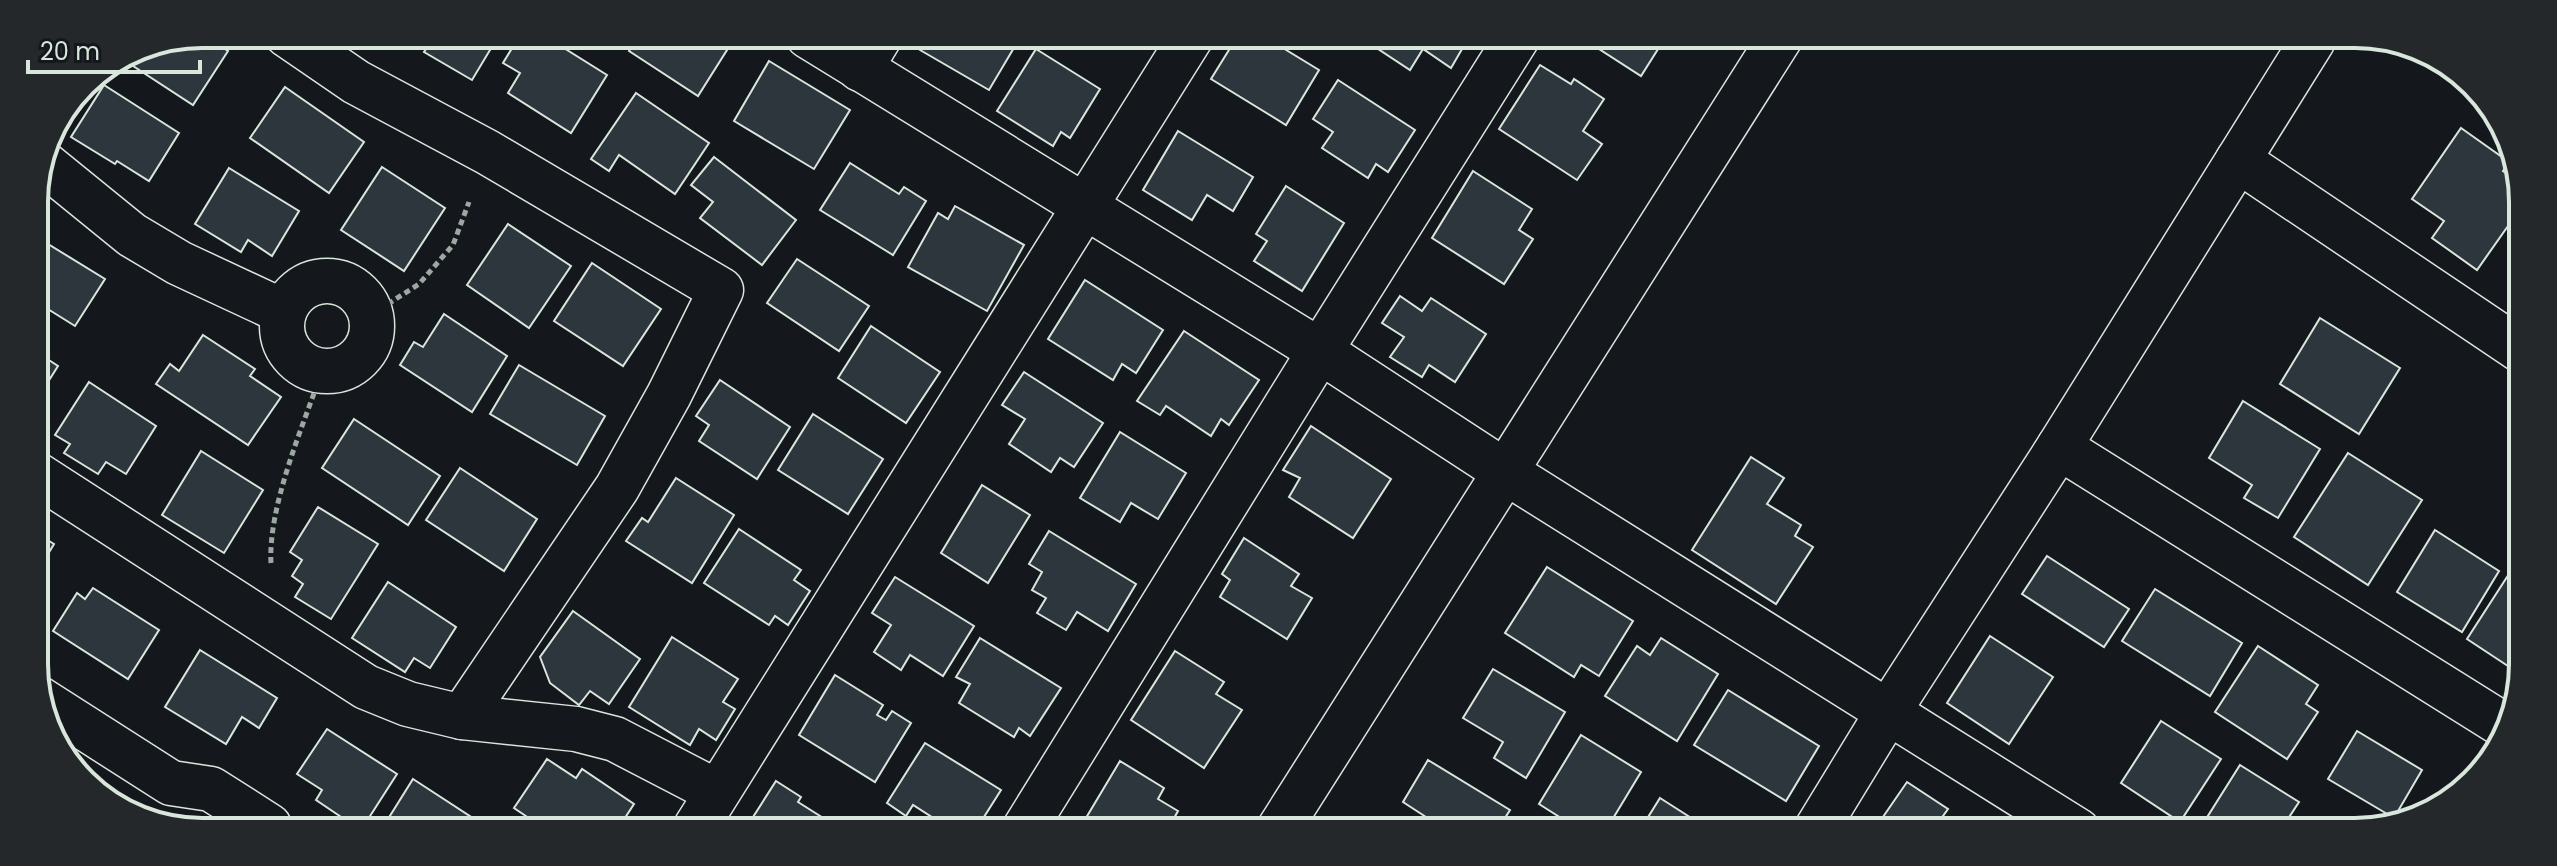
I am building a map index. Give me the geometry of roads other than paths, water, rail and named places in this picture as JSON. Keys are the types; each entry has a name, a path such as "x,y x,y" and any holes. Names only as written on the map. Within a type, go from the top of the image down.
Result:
{"street":[{"path":"306,48 356,82 487,152 721,290 669,395 617,488 462,717"},
{"path":"48,482 366,687 408,704 462,717 576,729 615,739 707,810 1184,48"},
{"path":"1031,818 1511,48"},
{"path":"1286,818 1774,48"},
{"path":"1823,818 2308,48"},
{"path":"870,52 1084,207 1320,351 1504,471 2057,818"},
{"path":"2238,160 2509,342"},
{"path":"51,170 132,235 179,263 284,312"},
{"path":"326,280 343,283 356,290 366,301 373,330 369,344 351,366 322,371 308,367 296,359 287,347 282,332 284,312 298,291 312,283 326,280"},
{"path":"2059,447 2498,721"},
{"path":"55,709 171,783 211,789 256,818"}]}
